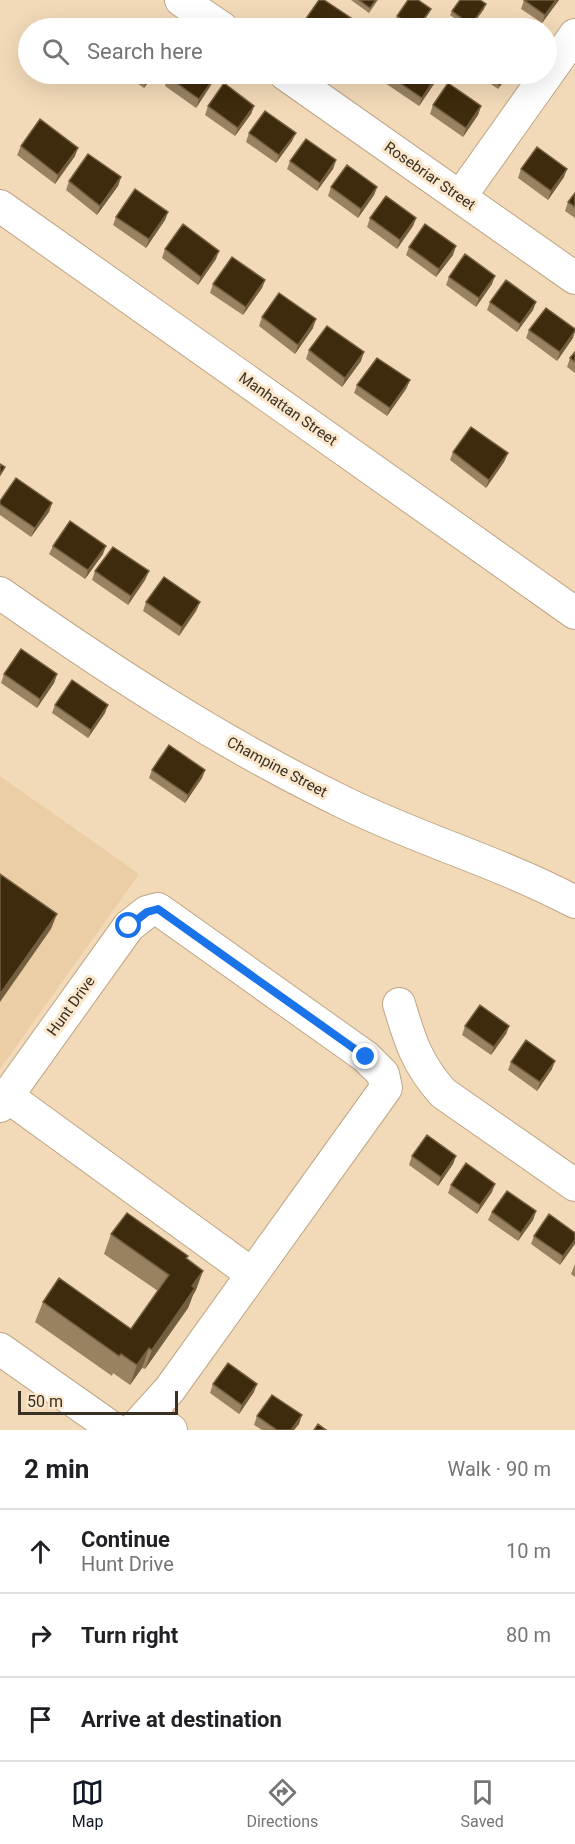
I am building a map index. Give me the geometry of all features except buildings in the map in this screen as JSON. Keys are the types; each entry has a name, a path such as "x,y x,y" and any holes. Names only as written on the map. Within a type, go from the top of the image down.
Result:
{"street":[{"path":"181,0 207,18"},
{"path":"557,60 575,35"},
{"name":"Rosebriar Street","path":"299,84 575,278"},
{"path":"460,197 540,84"},
{"name":"Manhattan Street","path":"0,206 575,613"},
{"name":"Champine Street","path":"0,593 91,657 196,723 264,761 347,804 575,902"},
{"name":"Hunt Drive","path":"4,1101 129,926 147,912 158,909 366,1057 384,1074 386,1088 252,1274"},
{"path":"399,1004 413,1053 443,1094 575,1185"},
{"path":"4,1101 252,1274 170,1389 133,1430"},
{"path":"0,1349 115,1430"}],"shaded area":[{"path":"0,776 139,874 0,1069"}],"route":[{"path":"129,926 147,912 158,909 366,1057"}]}
